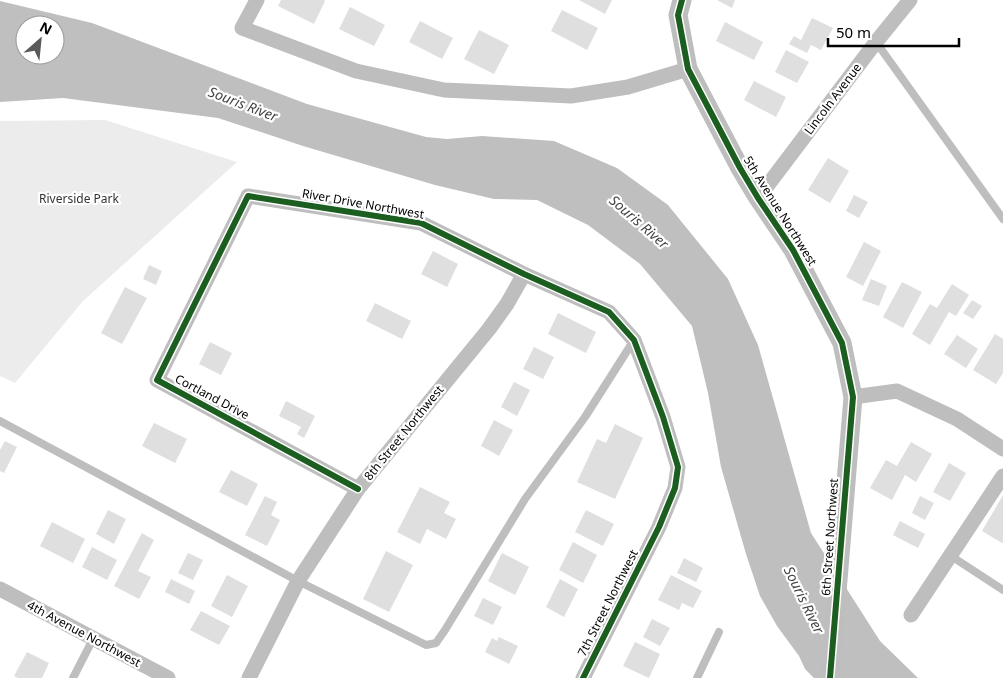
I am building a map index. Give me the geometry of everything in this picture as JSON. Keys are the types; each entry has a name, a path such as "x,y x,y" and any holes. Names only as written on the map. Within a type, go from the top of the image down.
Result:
{"street":[{"path":"257,0 242,28 356,71 444,90 570,96 628,87 688,69 678,15 682,0"},
{"name":"Lincoln Avenue","path":"758,198 910,0"},
{"name":"5th Avenue Northwest","path":"688,69 740,168 793,250 842,343 853,397"},
{"name":"River Drive Northwest","path":"248,196 421,223 524,274 609,312 634,340"},
{"name":"Cortland Drive","path":"248,196 157,380 358,489"},
{"name":"8th Street Northwest","path":"249,678 298,581 358,489 489,329 507,304 524,274"},
{"name":"7th Street Northwest","path":"583,678 653,538 675,488 678,466 663,417 634,340"},
{"path":"853,397 897,391 957,419 1003,449"},
{"name":"6th Street Northwest","path":"830,678 853,397"},
{"path":"910,615 1003,476"},
{"name":"4th Avenue Northwest","path":"0,590 168,678"}],"lane":[{"path":"876,42 1003,219"},
{"path":"0,421 298,581 426,645 436,643 525,499 585,417 634,340"},
{"path":"951,556 1003,590"},
{"path":"697,678 719,632"},
{"path":"73,678 93,639"}],"green space":[{"name":"Riverside Park","path":"105,120 237,162 83,301 15,383 0,376 0,121"}],"water":[{"name":"Souris River","path":"0,1 59,15 15,15 15,65 65,65 65,17 92,23 307,104 426,137 447,139 482,136 554,141 617,168 668,205 728,279 758,345 811,533 880,641 918,678 814,678 805,669 799,656 777,626 760,596 746,554 721,467 708,393 692,326 640,264 588,225 537,200 494,199 435,185 303,146 218,118 63,98 0,102"}],"building":[{"path":"281,0 325,1 314,24 278,6"},
{"path":"579,0 612,0 605,14"},
{"path":"717,0 735,0 732,8"},
{"path":"350,7 385,25 374,46 339,29"},
{"path":"562,10 598,28 587,50 551,31"},
{"path":"812,18 833,28 821,50 811,45 807,53 789,44 794,36 801,40"},
{"path":"420,21 453,38 442,59 409,42"},
{"path":"725,22 763,42 754,60 716,41"},
{"path":"479,30 509,45 494,74 464,59"},
{"path":"786,50 809,62 797,83 775,72"},
{"path":"754,81 786,97 776,117 744,100"},
{"path":"828,158 849,171 830,203 808,190"},
{"path":"854,195 868,202 859,218 846,211"},
{"path":"864,242 881,251 863,286 846,277"},
{"path":"433,251 458,264 447,287 421,274"},
{"path":"149,265 162,271 156,285 143,279"},
{"path":"871,279 887,286 879,306 862,300"},
{"path":"902,282 922,292 903,328 883,317"},
{"path":"952,284 969,295 956,316 949,312 930,345 912,334 930,304 937,308"},
{"path":"125,287 147,298 122,344 101,333"},
{"path":"972,300 982,306 973,319 963,313"},
{"path":"375,303 411,321 402,339 366,321"},
{"path":"558,313 596,332 586,353 548,334"},
{"path":"995,334 1003,339 1003,373 996,384 973,370"},
{"path":"957,335 978,349 966,368 944,354"},
{"path":"210,342 232,353 221,375 199,364"},
{"path":"534,347 554,357 543,379 523,369"},
{"path":"514,382 530,390 517,416 501,407"},
{"path":"286,401 315,416 304,438 297,434 301,427 279,416"},
{"path":"494,420 513,430 499,456 481,446"},
{"path":"154,423 187,439 175,463 142,446"},
{"path":"615,424 643,438 615,499 577,482 597,439 606,443"},
{"path":"5,441 17,447 4,473 0,471 0,450"},
{"path":"911,442 932,454 916,482 905,475 892,500 870,488 886,460 897,466"},
{"path":"949,463 966,473 950,501 933,492"},
{"path":"231,470 258,484 247,506 219,492"},
{"path":"420,487 450,502 444,513 456,519 446,539 427,529 420,544 397,532"},
{"path":"1003,495 1003,542 1002,543 982,531"},
{"path":"265,496 277,502 271,515 280,520 267,546 245,535"},
{"path":"920,496 934,503 925,520 912,513"},
{"path":"108,510 126,519 114,544 96,534"},
{"path":"586,510 614,524 603,546 575,532"},
{"path":"900,521 925,534 918,548 893,535"},
{"path":"52,522 85,539 73,563 40,546"},
{"path":"142,533 154,540 138,571 151,577 139,599 114,586"},
{"path":"573,542 597,555 583,583 559,570"},
{"path":"92,547 117,560 107,580 82,567"},
{"path":"386,551 413,565 389,612 363,599"},
{"path":"188,553 203,560 193,580 178,573"},
{"path":"502,553 529,567 515,595 488,581"},
{"path":"684,558 703,568 696,582 677,573"},
{"path":"227,575 248,586 232,617 211,606"},
{"path":"671,575 702,591 693,608 682,603 679,610 658,600"},
{"path":"171,579 195,591 189,604 165,592"},
{"path":"560,579 578,589 564,617 546,607"},
{"path":"483,598 502,607 493,625 474,616"},
{"path":"201,611 230,626 219,645 190,630"},
{"path":"652,619 670,628 660,646 643,637"},
{"path":"499,637 518,646 509,664 485,652 492,638 497,641"},
{"path":"635,642 660,654 649,678 623,666"},
{"path":"27,652 49,663 42,678 18,678 14,676"}],"cycle path":[{"path":"682,0 678,15 688,69 740,168 793,250 842,343 853,397 830,678"},
{"path":"358,489 157,380 248,196 421,223 524,274 609,312 634,340 663,417 678,467 675,488 659,527 583,678"}]}
